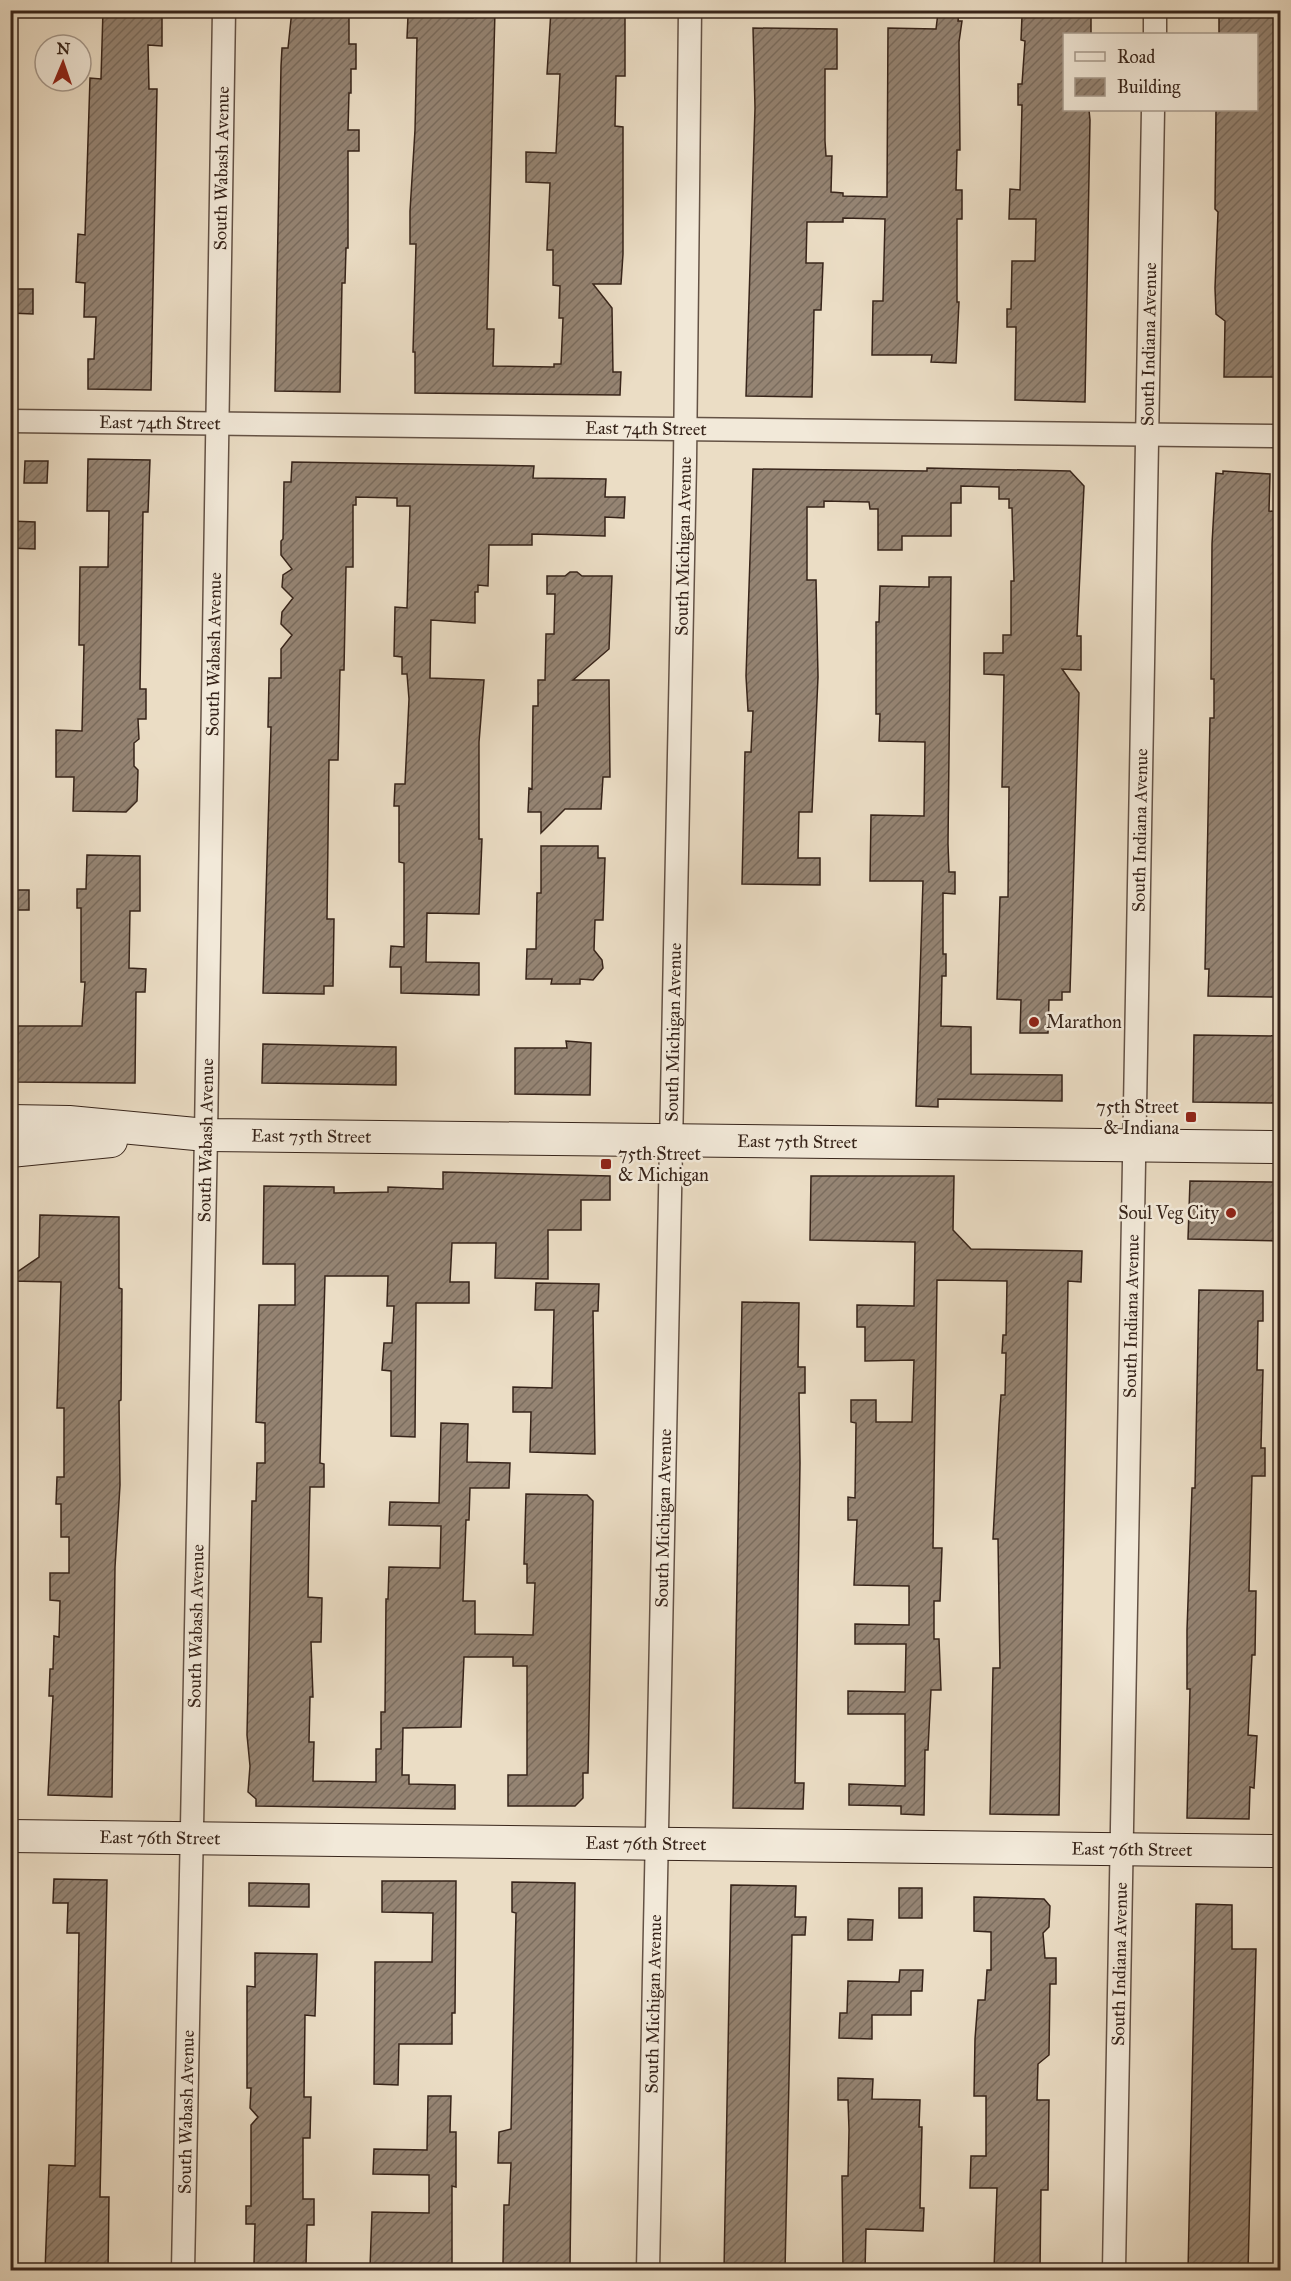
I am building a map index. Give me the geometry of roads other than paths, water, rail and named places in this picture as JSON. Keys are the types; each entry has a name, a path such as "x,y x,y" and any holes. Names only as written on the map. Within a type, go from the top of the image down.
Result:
{"street":[{"name":"South Wabash Avenue","path":"183,2271 206,1135 224,10"},
{"name":"South Michigan Avenue","path":"648,2271 685,429 690,10"},
{"path":"1155,10 1155,33"},
{"name":"South Indiana Avenue","path":"1114,2271 1153,111"},
{"name":"East 74th Street","path":"10,421 1281,436"},
{"name":"East 75th Street","path":"10,1121 69,1122 206,1135"},
{"name":"East 75th Street","path":"10,1151 72,1143 206,1135 1281,1147"},
{"name":"East 76th Street","path":"10,1836 1281,1851"}],"place":[{"name":"Marathon","path":"1034,1022"},
{"name":"75th Street & Indiana","path":"1191,1117"},
{"name":"75th Street & Michigan","path":"606,1164"},
{"name":"Soul Veg City","path":"1231,1213"}]}
